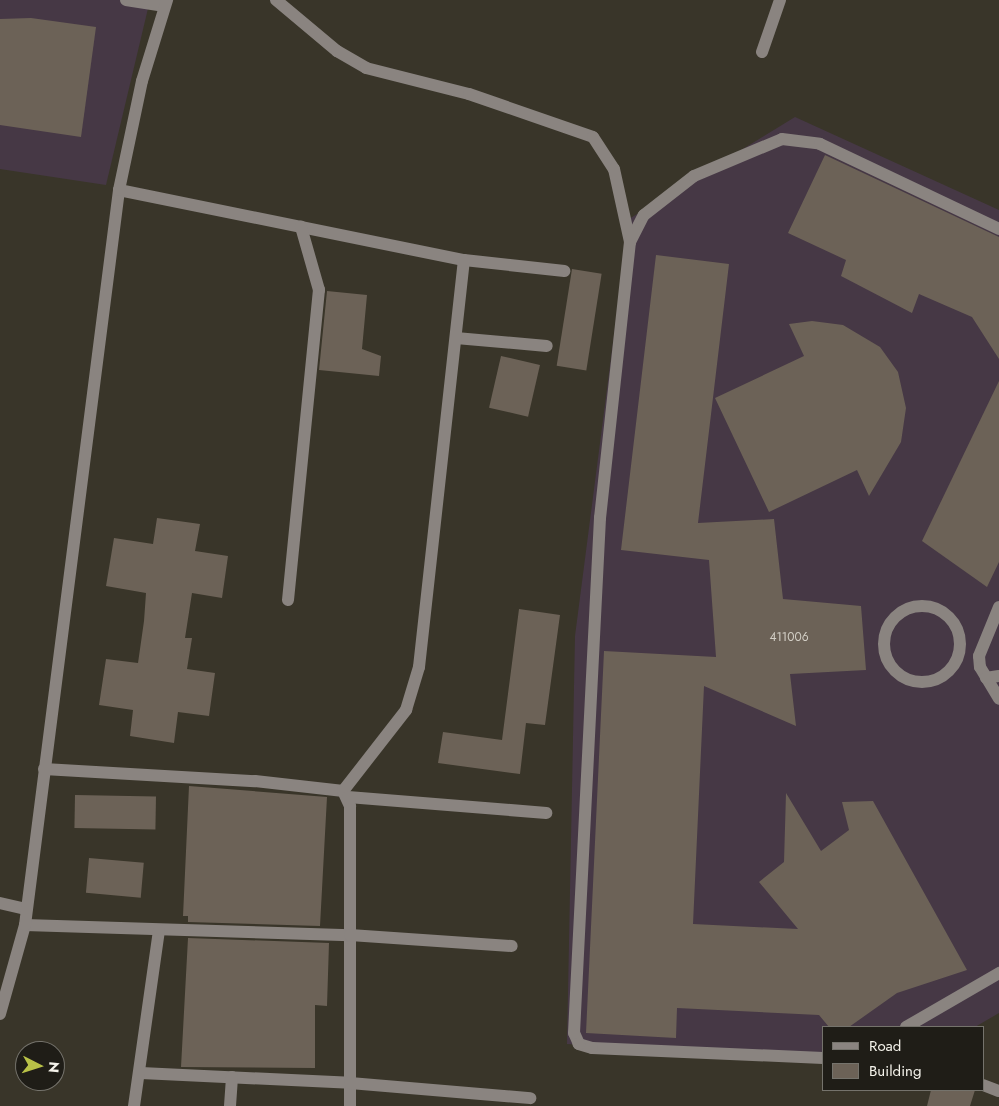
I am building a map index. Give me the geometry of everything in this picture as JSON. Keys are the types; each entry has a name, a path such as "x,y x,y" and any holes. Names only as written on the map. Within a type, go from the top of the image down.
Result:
{"street":[{"path":"0,1014 25,925 119,190 142,81 166,3 126,0"},
{"path":"276,0 337,51 366,68 469,94 592,137 614,169 630,242 600,518 574,1033 579,1044 592,1048 822,1058"},
{"path":"762,52 780,0"},
{"path":"630,242 644,214 694,176 782,140 820,144 999,229"},
{"path":"119,190 464,260 564,271"},
{"path":"288,600 319,290 301,227"},
{"path":"350,1106 350,934 346,794 406,710 419,667 464,260"},
{"path":"456,338 547,346"},
{"path":"918,605 943,611 953,620 961,644 953,667 933,682 921,683 898,674 884,652 884,639 896,616 918,605"},
{"path":"999,607 982,648 980,667 993,677 999,699"},
{"path":"961,644 982,648"},
{"path":"44,769 255,781 346,794 546,813"},
{"path":"0,903 26,909"},
{"path":"25,925 159,931 350,934 512,946"},
{"path":"134,1106 141,1073 159,931"},
{"path":"908,1026 999,973"},
{"path":"141,1073 350,1083 530,1098"},
{"path":"230,1106 232,1077"},
{"path":"984,1085 999,1092"}],"shaded area":[{"path":"0,0 150,0 106,185 0,169"},
{"path":"795,117 999,210 999,1013 977,1026 822,1026 822,1060 567,1044 575,636 629,219"}],"building":[{"path":"31,18 96,27 81,137 0,125 0,19"},
{"path":"825,155 999,237 999,359 972,317 919,294 912,313 841,276 846,260 788,233"},
{"path":"656,255 729,264 698,523 774,519 783,599 861,606 866,670 790,674 796,726 704,686 693,924 798,929 759,882 784,862 786,793 821,851 849,830 842,802 873,801 967,970 897,993 850,1026 828,1026 819,1015 677,1008 676,1038 586,1033 604,651 716,657 709,560 621,550"},
{"path":"572,269 602,274 586,370 557,366"},
{"path":"327,291 367,295 362,349 381,356 379,376 319,370"},
{"path":"812,321 843,325 880,347 898,372 906,408 901,442 869,496 857,470 769,512 715,398 804,356 789,324"},
{"path":"501,356 540,365 528,417 489,408"},
{"path":"999,381 999,562 987,587 922,541"},
{"path":"157,518 200,524 195,551 228,556 222,598 192,593 185,638 192,638 187,669 215,673 209,716 178,712 174,743 130,736 133,710 99,705 106,659 138,663 144,621 146,593 106,586 114,538 153,544"},
{"path":"519,609 560,615 545,725 526,723 520,774 438,763 443,732 502,740"},
{"path":"189,786 327,797 320,926 188,922 188,916 183,916"},
{"path":"75,795 156,796 155,829 74,828"},
{"path":"89,858 144,863 141,898 86,893"},
{"path":"188,938 329,943 327,1006 315,1005 315,1068 181,1067"},
{"path":"931,1091 975,1091 970,1106 927,1106"}]}
